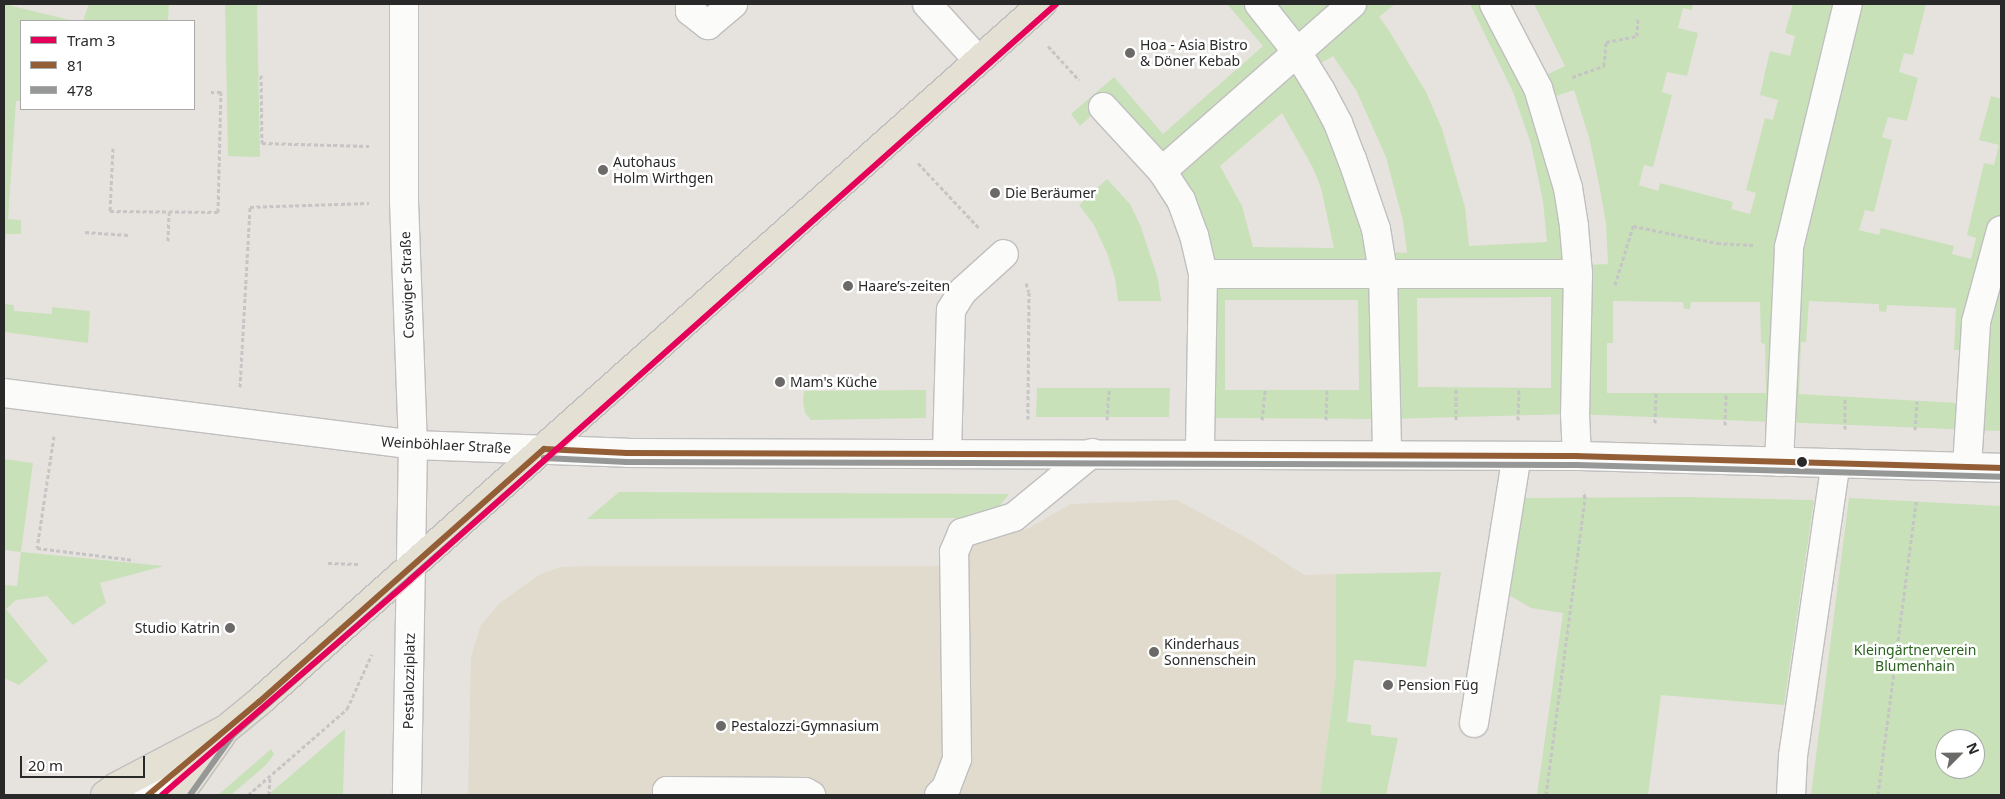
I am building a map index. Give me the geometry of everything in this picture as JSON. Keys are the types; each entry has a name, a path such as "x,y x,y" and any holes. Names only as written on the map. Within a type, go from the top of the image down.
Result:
{"main road":[{"path":"179,795 226,729 544,449 1033,12"},
{"path":"105,795 116,787 226,729"}],"street":[{"name":"Coswiger Straße","path":"404,4 404,201 413,446 410,566"},
{"path":"690,4 690,11 708,25 733,4"},
{"path":"927,4 978,60"},
{"path":"1259,4 1297,52 1329,107 1352,160 1376,229 1383,272 1387,455"},
{"path":"1162,170 1352,4"},
{"path":"1494,4 1538,88 1568,188 1574,227 1578,282 1576,456"},
{"path":"1779,462 1789,247 1848,4"},
{"path":"1103,107 1162,170 1181,200 1194,234 1203,274 1200,454"},
{"path":"1967,467 1976,322 2001,230"},
{"path":"947,452 951,310 963,291 1004,254"},
{"path":"1203,274 1383,272 1578,282"},
{"name":"Weinböhlaer Straße","path":"4,393 238,425 413,446 627,453 947,452 1576,456 2001,468"},
{"path":"939,795 946,788 957,759 954,552 962,533 1014,516 1092,454"},
{"path":"1474,723 1518,456"},
{"path":"1791,795 1793,756 1836,464"},
{"name":"Pestalozziplatz","path":"407,795 410,566"},
{"path":"148,795 226,729"},
{"path":"667,795 667,791 805,792 811,795"}],"path":[{"path":"1033,12 1103,107"},
{"path":"1538,88 1604,66 1606,42 1637,36 1638,18"},
{"path":"261,76 262,143 404,147"},
{"path":"114,148 110,211 218,212 221,92 211,92"},
{"path":"238,425 250,207 404,201"},
{"path":"168,241 169,213"},
{"path":"1578,282 1612,298 1633,226 1717,243 1789,247"},
{"path":"85,232 128,235"},
{"path":"59,401 37,548 134,560"},
{"path":"1546,795 1585,498 1576,456"},
{"path":"1878,795 1921,466"},
{"path":"248,795 347,709 374,649"},
{"path":"269,795 270,776"}],"shaded area":[{"path":"1177,500 1254,542 1304,575 1336,574 1336,675 1320,795 468,795 471,657 481,625 500,603 539,575 560,567 591,566 969,566 969,542 1027,529 1071,504"}],"green space":[{"path":"4,4 70,20 20,20 20,101 16,101 8,219 21,220 21,234 6,234 4,259"},
{"path":"89,4 169,4 168,20 83,20"},
{"path":"225,4 257,4 260,157 228,156"},
{"path":"1227,4 1395,4 1379,17 1426,92 1442,129 1465,207 1469,246 1547,242 1543,201 1531,144 1513,92 1470,4 1511,4 1546,75 1565,66 1534,4 1693,4 1692,10 1683,8 1678,28 1698,33 1687,76 1667,72 1662,92 1672,95 1653,167 1644,165 1639,185 1658,191 1660,183 1733,202 1731,209 1750,214 1756,193 1746,190 1765,118 1773,120 1778,100 1760,95 1770,51 1790,56 1795,36 1785,33 1793,4 1926,4 1913,55 1904,53 1899,72 1918,78 1907,121 1888,117 1882,137 1892,140 1874,212 1865,210 1859,230 1879,235 1881,228 1954,246 1952,254 1971,259 1976,238 1967,235 1984,163 1994,165 1999,145 1979,140 1991,96 2001,99 2001,431 1575,414 1385,419 1210,418 1188,272 1181,240 1169,211 1144,170 1094,113 1080,126 1071,114 1114,77 1163,134 1263,46","holes":["1333,56 1356,90 1386,157 1403,221 1407,253 1388,252 1316,66","1574,90 1589,137 1599,184 1606,223 1608,264 1588,265 1567,140 1556,96","1282,113 1313,168 1321,188 1334,248 1253,247 1242,206 1220,166","1551,297 1551,388 1418,387 1417,298","1225,300 1358,300 1359,390 1225,390","1613,301 1683,302 1684,309 1690,309 1691,302 1760,302 1761,343 1765,344 1766,393 1607,393 1607,343 1613,343","1809,301 1879,304 1879,311 1886,312 1887,305 1956,308 1954,350 1960,350 1957,403 1799,394 1801,342 1806,342"]},
{"path":"1107,179 1130,204 1141,227 1158,279 1161,301 1118,301 1115,278 1107,253 1094,225 1079,205"},
{"path":"4,304 14,305 14,311 52,314 52,307 90,311 88,343 4,332"},
{"path":"1037,388 1170,388 1169,417 1036,417"},
{"path":"926,390 926,418 811,420 805,413 803,401 804,391"},
{"path":"4,459 33,463 21,552 4,550"},
{"path":"619,492 1009,494 997,509 966,518 587,519"},
{"path":"1687,497 1814,500 1784,705 1661,695 1648,795 1537,795 1563,613 1531,608 1504,592 1523,498"},
{"name":"Kleingärtnerverein Blumenhain","path":"1849,498 2001,506 2001,795 1811,795"},
{"path":"21,552 164,566 100,583 106,603 73,625 47,596 16,600 6,609 48,661 19,685 4,678 4,585 17,586"},
{"path":"1441,572 1426,667 1354,660 1347,722 1371,725 1371,735 1398,738 1386,795 1320,795 1336,675 1336,574"},
{"path":"345,729 343,795 268,795"},
{"path":"271,749 274,754 267,764 231,795 218,795"}],"tram line":[{"name":"3","path":"162,795 410,580 1056,4"}],"transit line":[{"name":"81","path":"544,449 627,453 1577,456 2001,468"},
{"name":"81","path":"148,795 259,702 544,449"},
{"name":"478","path":"190,795 233,735 550,456"},
{"name":"478","path":"544,458 627,462 1577,465 2001,477"}],"place":[{"name":"Hoa - Asia Bistro & Döner Kebab","path":"1130,53"},
{"name":"Autohaus Holm Wirthgen","path":"603,170"},
{"name":"Die Beräumer","path":"995,193"},
{"name":"Haare’s-zeiten","path":"848,286"},
{"name":"Mam's Küche","path":"780,382"},
{"name":"Studio Katrin","path":"230,628"},
{"name":"Kinderhaus Sonnenschein","path":"1154,652"},
{"name":"Pension Füg","path":"1388,685"},
{"name":"Pestalozzi-Gymnasium","path":"721,726"}]}
